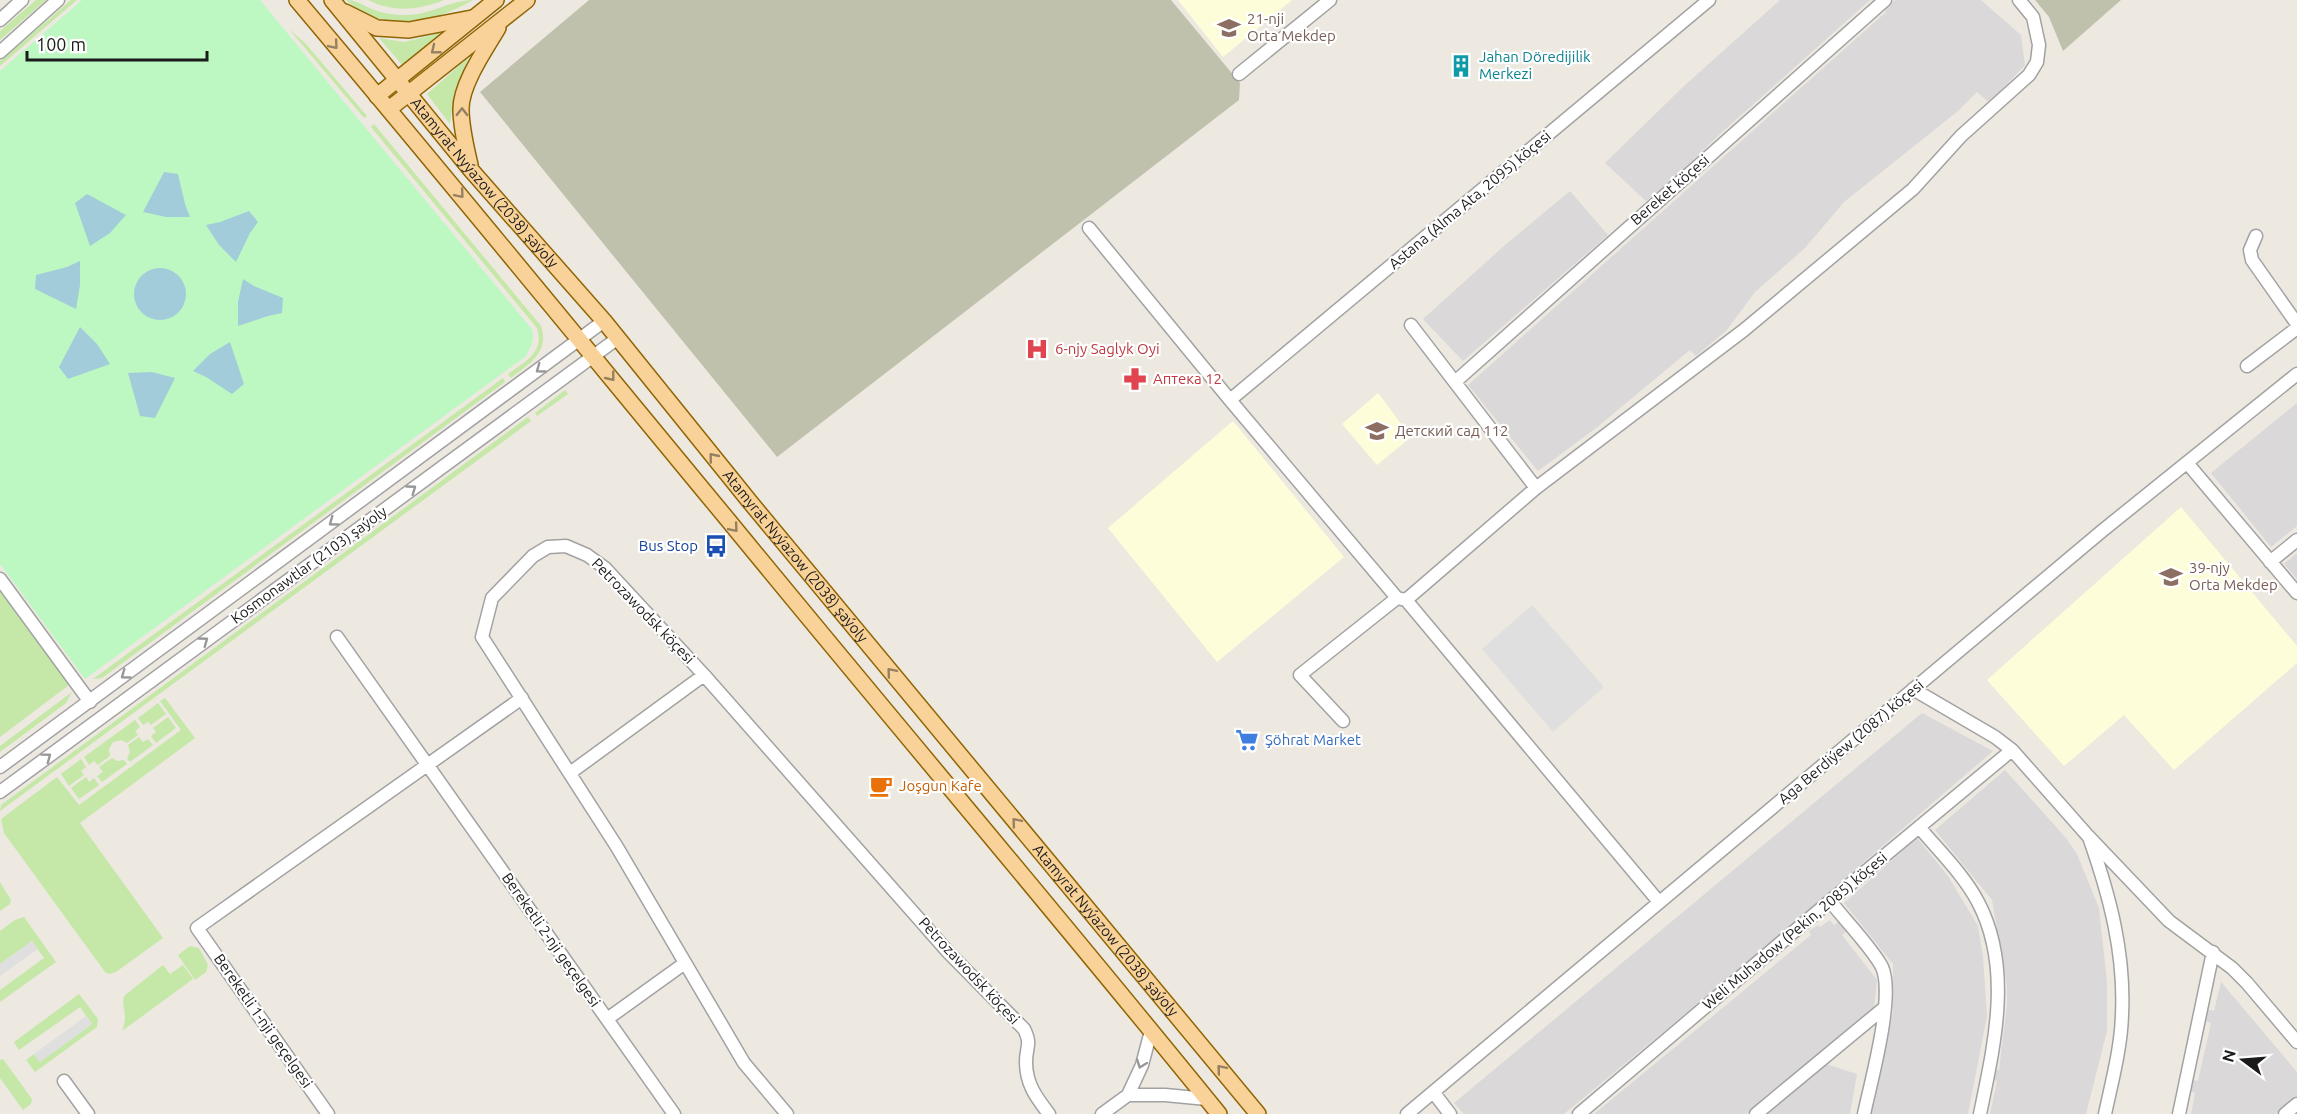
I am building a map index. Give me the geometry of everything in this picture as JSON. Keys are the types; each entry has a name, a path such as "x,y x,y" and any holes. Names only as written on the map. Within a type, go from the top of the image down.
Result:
{"main road":[{"name":"Atamyrat Nyýazow (2038) şaýoly","path":"297,0 580,339 1219,1114"},
{"path":"377,96 496,0"},
{"path":"389,109 526,0"},
{"name":"Atamyrat Nyýazow (2038) şaýoly","path":"336,5 471,170 604,321 756,509 1258,1114"},
{"path":"336,5 377,28 409,30 475,17"},
{"path":"471,170 463,135 461,107 472,70 502,20"}],"street":[{"path":"0,20 22,0"},
{"path":"0,52 58,0"},
{"path":"1239,74 1330,0"},
{"name":"Astana (Alma Ata, 2095) köçesi","path":"1230,400 1709,0"},
{"name":"Bereket köçesi","path":"1455,381 1886,0"},
{"path":"1343,721 1300,675 1402,599 1536,488 1744,330 1913,189 1961,136 2029,75 2037,62 2039,45 2033,18 2019,0"},
{"path":"1089,228 1230,400 1659,902"},
{"path":"2247,366 2297,326 2253,260 2250,250 2256,236"},
{"name":"Kosmonawtlar (2103) şaýoly","path":"0,767 604,321"},
{"path":"1411,325 1536,488"},
{"name":"Kosmonawtlar (2103) şaýoly","path":"0,792 618,338"},
{"name":"Aga Berdiýew (2087) köçesi","path":"1407,1114 2102,531 2297,374"},
{"path":"2188,464 2297,593"},
{"path":"2270,562 2297,540"},
{"name":"Petrozawodsk köçesi","path":"787,1114 744,1063 617,847 482,637 492,598 533,556 548,548 566,546 587,555 604,568 704,675 948,952 1024,1029 1029,1040 1026,1072 1032,1092 1049,1114"},
{"path":"0,579 90,702"},
{"name":"Bereketli 2-nji geçelgesi","path":"337,637 674,1114"},
{"path":"570,773 704,675"},
{"path":"1914,689 1995,737 2012,750 2088,836 2169,921 2187,936 2213,952 2247,983 2297,1042"},
{"path":"428,765 522,699"},
{"name":"Weli Muhadow (Pekin, 2085) köçesi","path":"1579,1114 2012,750"},
{"name":"Bereketli 1-nji geçelgesi","path":"328,1114 197,928 428,765"},
{"path":"1919,827 1970,889 1986,920 1992,946 1996,969 1997,1019 1980,1114"},
{"path":"2088,836 2109,898 2122,960 2121,1024 2105,1114"},
{"path":"1830,901 1883,969 1886,980 1884,1008 1864,1114"},
{"path":"2179,1114 2213,952"},
{"path":"607,1019 685,963"},
{"path":"1756,1114 1884,1008"},
{"path":"1102,1114 1128,1095 1142,1065 1151,1031"},
{"path":"64,1081 88,1114"},
{"path":"1434,1093 1450,1114"},
{"path":"1128,1095 1164,1095 1207,1099"},
{"path":"2285,1114 2297,1104"}],"shaded area":[{"path":"589,0 1171,0 1240,83 1239,100 777,457 480,92"},
{"name":"21-nji Orta Mekdep","path":"1178,0 1292,0 1223,57"},
{"path":"1780,0 1870,0 1720,134 1666,186 1646,201 1605,163 1684,86"},
{"path":"1895,0 1981,0 2021,35 2025,65 1992,100 1987,101 1977,92 1958,111 1844,202 1805,248 1755,292 1726,331 1696,356 1690,350 1596,428 1538,471 1468,385 1886,12 1885,9"},
{"path":"2035,0 2121,0 2063,51 2049,17"},
{"path":"1570,191 1608,235 1463,361 1423,319 1505,245"},
{"name":"Детский сад 112","path":"1378,393 1411,437 1377,465 1342,424"},
{"path":"2297,403 2297,526 2271,547 2211,473"},
{"path":"1233,421 1344,557 1217,662 1108,528"},
{"name":"39-njy Orta Mekdep","path":"2181,507 2297,646 2297,663 2174,770 2124,715 2064,766 1987,680"},
{"path":"2297,553 2297,579 2284,564"},
{"path":"1532,605 1604,687 1553,732 1482,649"},
{"path":"1922,713 1993,751 1749,961 1564,1114 1464,1114 1454,1103"},
{"path":"2005,770 2066,838 2077,854 2099,908 2107,982 2107,1031 2086,1114 1990,1114 1997,1081 1991,1079 1993,1069 1999,1070 2007,1004 2001,945 1997,945 1994,932 1997,930 1992,900 1935,830"},
{"path":"1917,838 1948,876 1978,926 1983,956 1987,1016 1968,1114 1870,1114 1883,1045 1887,1045 1893,1012 1893,964 1844,903"},
{"path":"1830,920 1834,925 1838,922 1846,932 1842,935 1877,980 1874,1009 1746,1114 1594,1114 1811,935 1809,931"},
{"path":"32,941 38,949 0,976 0,964"},
{"path":"2221,982 2297,1072 2297,1095 2275,1114 2191,1114 2195,1093 2188,1091 2190,1079 2198,1081 2211,1023 2202,1020 2205,1009 2214,1011"},
{"path":"86,1016 92,1024 40,1062 34,1054"},
{"path":"1826,1064 1857,1074 1850,1114 1766,1114"}],"green space":[{"path":"36,0 46,0 0,40 0,31"},
{"path":"71,0 77,0 0,66 0,61"},
{"path":"82,0 260,0 531,328 533,336 526,356 85,679 0,564 0,71"},
{"path":"346,0 384,13 413,15 456,2 473,0 458,8 425,19 392,21 376,18 360,11"},
{"path":"368,0 444,0 406,9 387,7"},
{"path":"289,29 306,44 367,116 364,118"},
{"path":"445,33 403,66 379,38 404,42"},
{"path":"469,57 455,90 450,124 427,94"},
{"path":"374,124 541,326 543,343 540,350 531,362 511,378 508,374 532,356 536,350 539,336 537,328 371,127"},
{"path":"503,378 505,382 102,678 93,679"},
{"path":"565,390 568,394 537,416 535,413"},
{"path":"528,417 531,421 0,811 1,805"},
{"path":"0,590 69,685 0,737"},
{"path":"72,692 66,703 0,752 0,746"},
{"path":"165,698 195,738 80,823 163,938 116,972 109,974 105,972 4,833 1,819 57,777 79,805 181,730 160,701"},
{"path":"158,703 166,714 151,725 148,722 143,725 138,718"},
{"path":"168,717 176,728 156,743 151,736 156,732 153,728"},
{"path":"135,720 140,727 135,731 138,735 127,743 121,740 113,742 109,749 110,756 98,765 94,761 89,765 84,757"},
{"path":"139,737 143,742 148,739 153,745 130,762 127,758 130,752 128,745"},
{"path":"112,758 117,761 124,760 127,764 102,782 97,776 103,772 99,767"},
{"path":"81,759 86,767 81,771 84,775 69,786 61,774"},
{"path":"86,777 89,782 94,778 99,785 79,799 71,788"},
{"path":"0,882 11,900 10,904 0,911"},
{"path":"24,917 56,962 0,1002 0,990 44,958 32,941 0,964 0,931 15,920"},
{"path":"190,946 199,948 208,965 206,972 195,980 178,955"},
{"path":"163,965 170,974 183,965 193,979 122,1031 125,1020 124,996"},
{"path":"79,994 98,1019 97,1027 35,1072 26,1060 34,1054 40,1062 92,1024 80,1007 19,1050 14,1042"},
{"path":"3,1059 32,1099 31,1104 23,1110 0,1078 0,1060"}],"water":[{"path":"164,172 178,174 190,217 166,217 143,212"},
{"path":"87,194 126,215 110,233 90,246 75,203"},
{"path":"249,211 258,222 236,262 219,245 206,225"},
{"path":"80,261 80,285 76,309 35,289 36,275"},
{"path":"160,268 174,272 182,280 186,294 182,308 174,316 160,320 146,316 138,308 134,294 138,280 146,272"},
{"path":"243,279 283,298 282,313 238,326 238,302"},
{"path":"80,327 97,344 110,364 68,379 59,367"},
{"path":"230,342 244,384 232,394 193,371 210,354"},
{"path":"152,372 175,378 155,418 140,416 128,373"}],"place":[{"name":"21-nji Orta Mekdep","path":"1229,28"},
{"name":"Jahan Döredijilik Merkezi","path":"1461,66"},
{"name":"6-njy Saglyk Oyi","path":"1037,349"},
{"name":"Аптека 12","path":"1135,379"},
{"name":"Детский сад 112","path":"1377,431"},
{"name":"Bus Stop","path":"716,546"},
{"name":"39-njy Orta Mekdep","path":"2171,577"},
{"name":"Şöhrat Market","path":"1247,740"},
{"name":"Joşgun Kafe","path":"881,786"}]}
